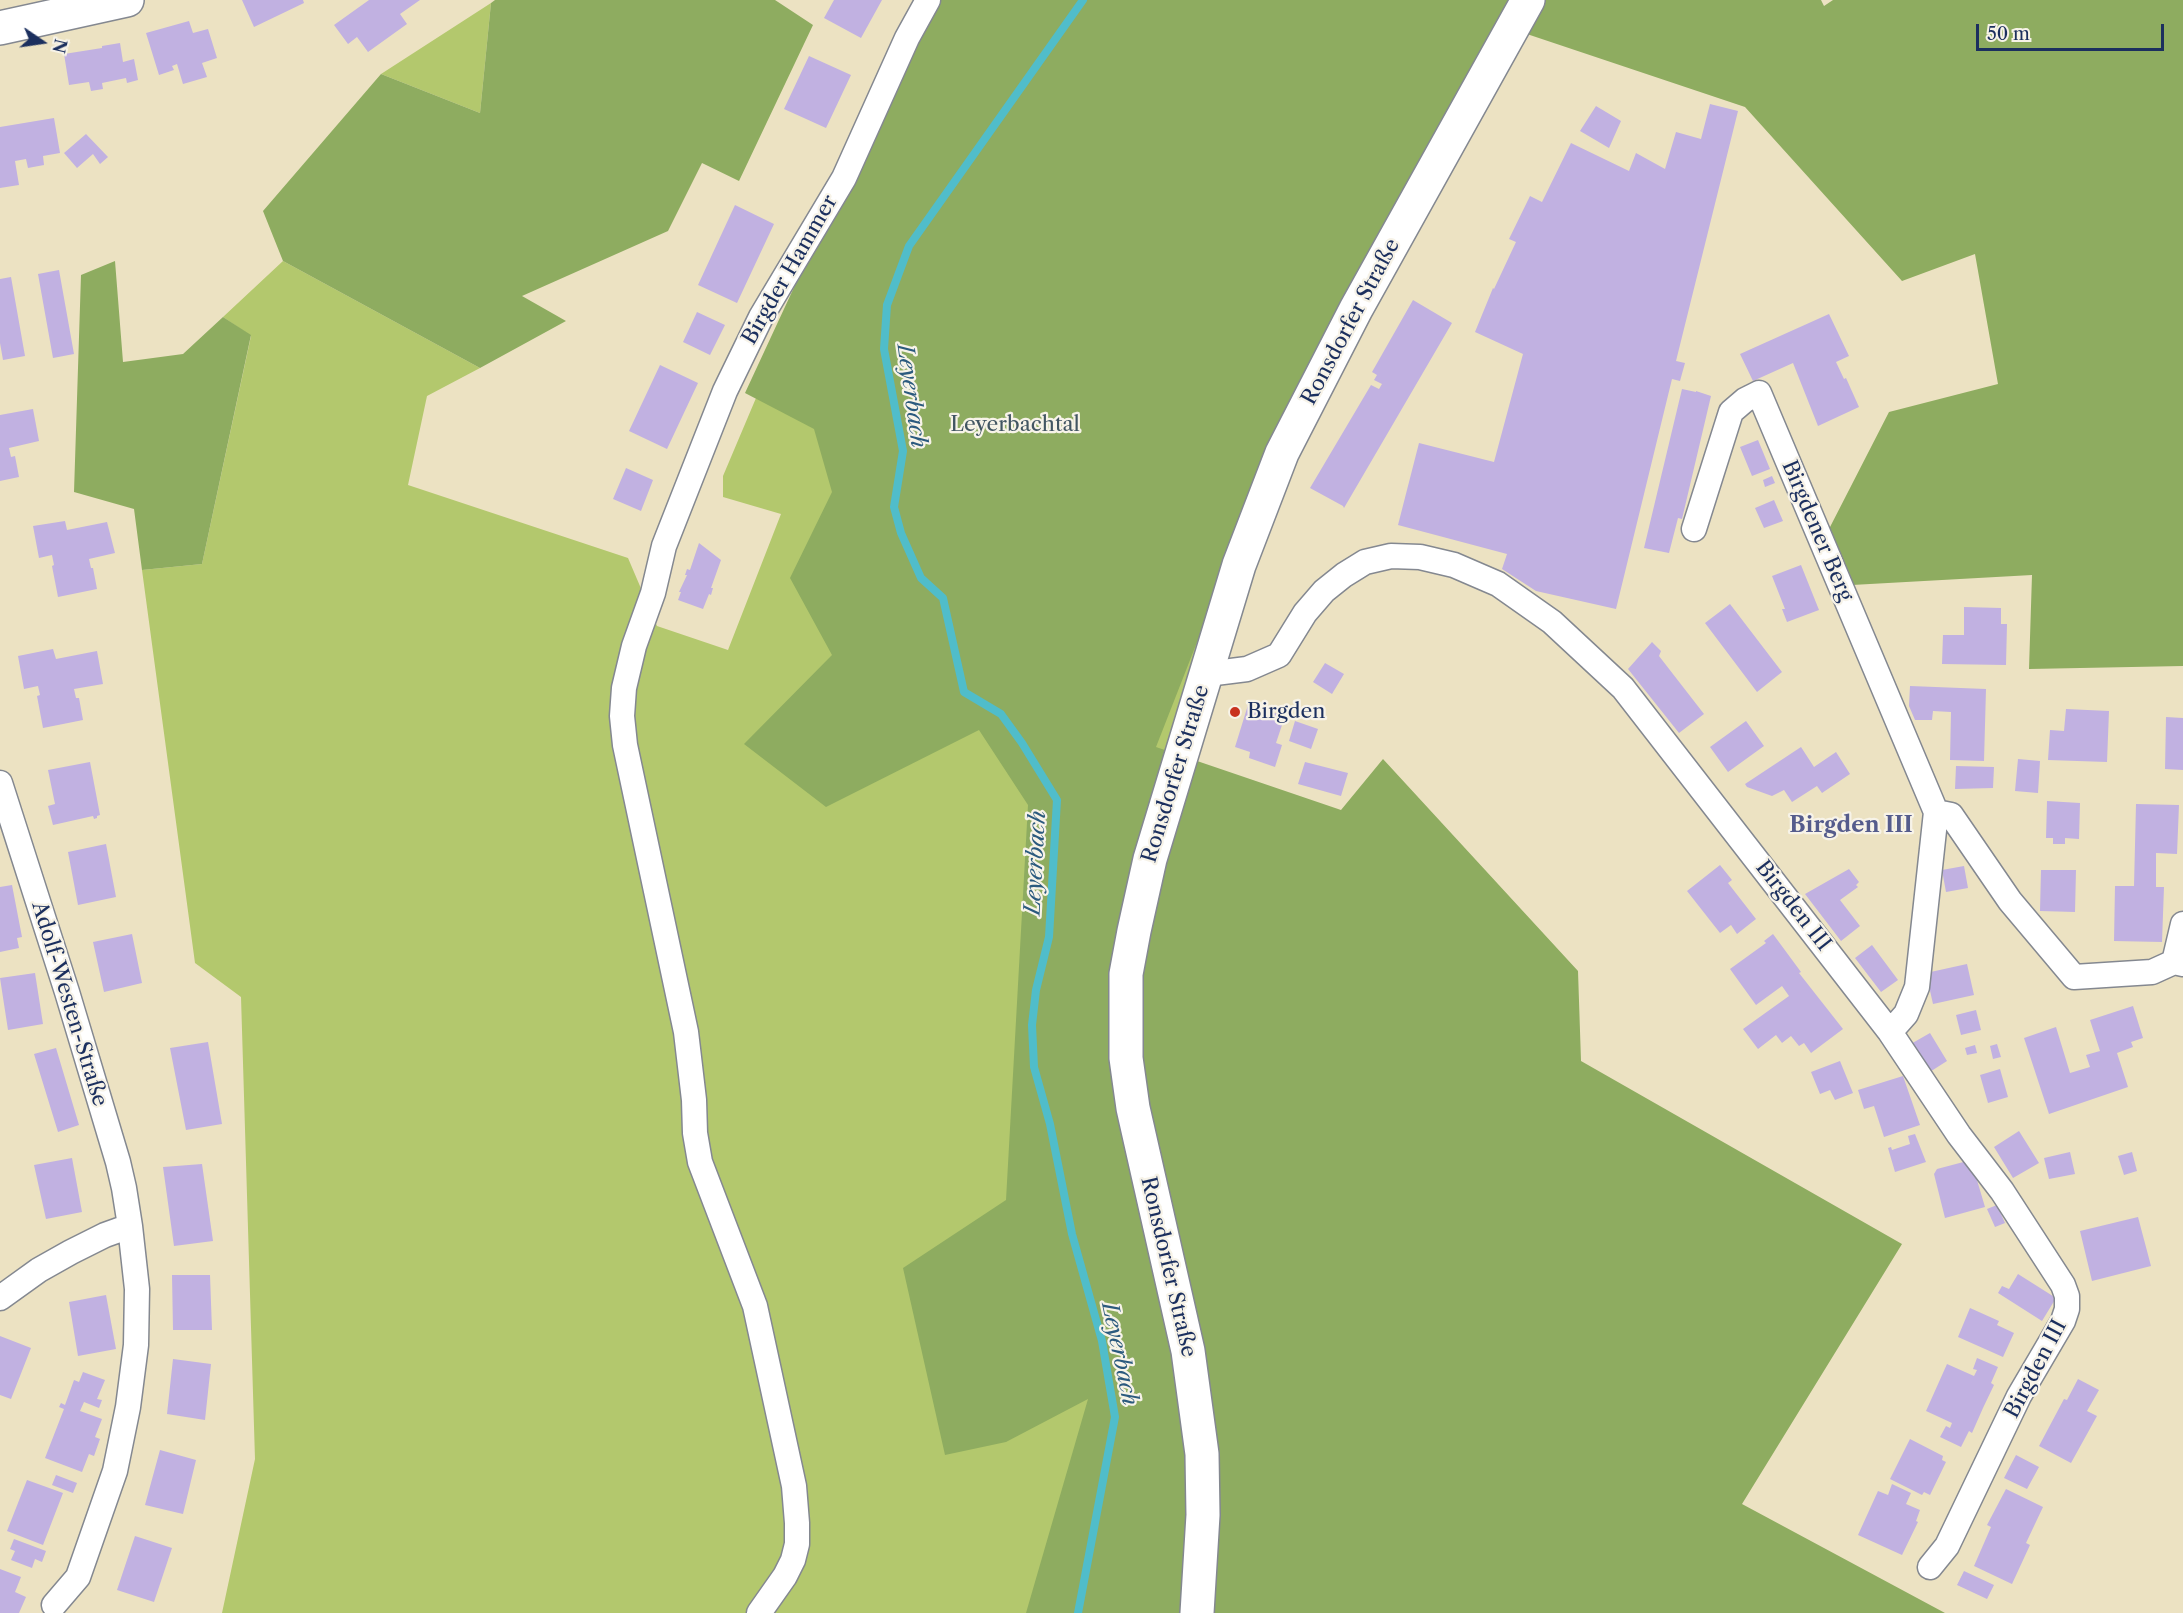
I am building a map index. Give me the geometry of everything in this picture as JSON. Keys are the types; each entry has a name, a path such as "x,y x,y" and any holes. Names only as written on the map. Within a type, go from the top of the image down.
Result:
{"main road":[{"path":"0,28 128,0"},
{"name":"Ronsdorfer Straße","path":"1197,1613 1203,1515 1199,1422 1188,1351 1133,1108 1126,1058 1126,974 1150,859 1239,565 1282,453 1356,309 1528,0"}],"street":[{"name":"Birgder Hammer","path":"759,1613 785,1576 792,1560 796,1544 797,1523 794,1486 755,1306 700,1162 695,1133 694,1100 686,1032 625,745 622,716 624,688 634,646 653,593 664,546 724,390 761,317 844,178 907,39 928,0"},
{"name":"Birgdener Berg","path":"1694,529 1731,412 1745,400 1760,393 1936,812 1917,987 1906,1014 1890,1032"},
{"name":"Birgden III","path":"1207,675 1247,669 1279,655 1305,613 1324,591 1344,574 1365,562 1391,556 1420,557 1454,565 1498,584 1552,622 1623,688 1890,1032 1959,1135 2002,1191 2067,1296 2067,1309 2063,1320 2019,1396 1947,1546 1930,1567"},
{"name":"Adolf-Westen-Straße","path":"0,783 67,992 118,1162 130,1226 137,1289 136,1345 123,1438 115,1471 78,1577 54,1605"},
{"path":"1936,812 1952,815 2010,901 2074,977 2152,972 2179,963 2183,924"},
{"path":"0,1298 39,1270 71,1252 105,1235 130,1226"}],"green space":[{"path":"495,0 775,0 813,25 739,181 702,163 668,231 522,296 566,321 480,368 283,261 263,211 381,74 480,113 491,3"},
{"name":"Leyerbachtal","path":"934,0 1821,0 1824,6 1833,0 2183,0 2183,666 2029,669 2032,575 1852,585 1829,529 1889,412 1998,384 1975,254 1902,281 1745,107 1503,26 1280,430 1156,747 1341,810 1383,759 1578,971 1581,1061 1902,1244 1742,1504 1945,1613 1026,1613 1088,1399 1006,1442 945,1455 903,1268 1006,1200 1028,805 979,730 826,807 744,744 832,655 790,578 832,492 814,429 745,393 894,72"},
{"path":"491,3 480,113 381,74"},
{"path":"115,261 123,362 183,354 223,317 251,335 202,564 142,570 134,509 74,492 81,275"},
{"name":"Leyerbachtal","path":"283,261 480,368 427,396 408,485 628,558 657,626 728,650 781,514 723,497 723,476 770,365 1287,406 1125,887 1177,1613 222,1613 255,1459 241,997 195,963 142,570 202,564 251,336 223,317"}],"building":[{"path":"242,0 303,0 304,3 254,27"},
{"path":"369,0 420,0 400,14 407,24 368,52 357,37 348,44 334,25"},
{"path":"834,0 882,0 861,38 824,18"},
{"path":"189,21 193,33 208,29 217,58 202,63 207,77 183,84 177,64 172,66 174,70 159,75 146,33"},
{"path":"120,43 123,62 134,59 138,80 127,83 126,78 102,83 103,89 91,91 89,82 69,85 64,54"},
{"path":"809,56 851,75 826,128 784,109"},
{"path":"1710,104 1738,111 1676,361 1685,363 1680,381 1672,379 1616,609 1536,591 1502,569 1507,554 1398,525 1419,443 1494,462 1523,354 1475,332 1493,288 1516,242 1509,239 1530,196 1542,202 1571,143 1629,171 1636,153 1665,169 1676,132 1701,139"},
{"path":"1596,106 1621,121 1609,148 1580,131"},
{"path":"54,118 60,153 43,156 44,165 28,168 26,159 15,161 19,185 0,188 0,127"},
{"path":"86,134 108,157 100,164 93,154 77,168 64,153"},
{"path":"735,205 774,224 737,303 698,285"},
{"path":"59,270 74,354 53,358 38,274"},
{"path":"11,277 25,356 3,360 0,343 0,279"},
{"path":"1413,300 1452,323 1344,508 1310,488 1371,385 1379,389 1382,384 1374,380 1377,375 1372,372"},
{"path":"697,312 725,325 710,355 683,342"},
{"path":"1829,314 1849,356 1836,362 1859,407 1818,426 1793,363 1753,381 1740,354"},
{"path":"660,365 698,383 667,449 629,431"},
{"path":"1682,389 1711,396 1682,519 1678,518 1669,553 1644,548"},
{"path":"33,409 39,441 9,448 11,457 15,456 19,477 0,481 0,415"},
{"path":"1758,440 1770,469 1752,476 1740,447"},
{"path":"626,468 653,480 641,511 613,499"},
{"path":"1772,476 1775,483 1765,487 1763,480"},
{"path":"1774,500 1783,521 1764,528 1755,508"},
{"path":"65,521 67,530 107,522 115,553 89,559 97,589 58,597 52,555 39,558 33,526"},
{"path":"699,543 721,560 711,588 713,588 711,595 709,594 703,609 678,600 687,569 690,570"},
{"path":"1801,565 1819,610 1787,622 1782,609 1785,609 1772,576"},
{"path":"1730,604 1782,672 1757,692 1705,623"},
{"path":"1964,607 2001,608 2001,624 2007,624 2006,665 1942,664 1943,635 1964,635"},
{"path":"1652,642 1661,651 1659,656 1704,714 1679,733 1628,669"},
{"path":"53,649 56,659 97,651 103,684 74,689 76,698 79,698 83,720 43,728 37,696 40,695 38,686 24,689 18,656"},
{"path":"1325,663 1344,674 1332,694 1313,682"},
{"path":"1910,686 1986,689 1984,761 1950,760 1951,712 1933,711 1932,720 1915,720 1909,706"},
{"path":"1248,705 1285,716 1276,743 1282,745 1275,767 1249,758 1250,752 1235,747"},
{"path":"2066,709 2109,711 2107,762 2048,760 2050,730 2064,731"},
{"path":"2166,717 2183,718 2183,770 2165,769"},
{"path":"1295,721 1318,729 1311,749 1289,741"},
{"path":"1746,721 1764,746 1728,772 1710,747"},
{"path":"1801,747 1814,767 1836,752 1850,774 1822,793 1817,786 1792,802 1784,790 1772,796 1747,787 1745,784"},
{"path":"2018,759 2040,761 2038,793 2015,791"},
{"path":"90,762 100,815 94,819 93,816 53,825 48,806 55,804 48,770"},
{"path":"1305,762 1348,773 1341,796 1298,784"},
{"path":"1956,766 1994,767 1993,788 1955,789"},
{"path":"2047,801 2080,803 2079,839 2065,838 2065,844 2053,844 2053,838 2046,838"},
{"path":"2136,804 2179,805 2177,854 2156,853 2156,887 2164,887 2162,942 2114,941 2115,886 2134,886"},
{"path":"106,844 116,897 78,905 68,852"},
{"path":"1720,865 1732,880 1728,883 1756,919 1737,934 1731,925 1720,933 1687,891"},
{"path":"1964,866 1968,888 1946,892 1942,870"},
{"path":"1849,869 1859,882 1856,885 1858,887 1840,900 1860,926 1841,941 1805,894"},
{"path":"2041,870 2076,870 2075,912 2040,911"},
{"path":"12,885 22,937 17,938 19,948 0,952 0,887"},
{"path":"132,934 142,983 104,992 93,942"},
{"path":"1773,934 1801,972 1799,973 1843,1029 1811,1053 1804,1043 1799,1046 1791,1036 1782,1043 1776,1035 1758,1049 1743,1029 1789,996 1782,986 1756,1005 1730,969 1766,943 1764,941"},
{"path":"1872,945 1898,980 1881,992 1855,958"},
{"path":"1967,964 1974,995 1933,1004 1926,973"},
{"path":"35,973 43,1024 8,1030 0,978"},
{"path":"2133,1006 2143,1038 2131,1042 2133,1047 2117,1053 2128,1087 2049,1114 2024,1038 2056,1027 2070,1073 2090,1067 2086,1055 2100,1051 2090,1020"},
{"path":"1976,1010 1981,1030 1961,1035 1956,1015"},
{"path":"1930,1033 1947,1061 1925,1075 1909,1045"},
{"path":"208,1042 222,1124 186,1130 170,1048"},
{"path":"1997,1044 2001,1057 1993,1059 1990,1046"},
{"path":"1975,1045 1977,1053 1967,1055 1965,1048"},
{"path":"56,1048 79,1125 58,1132 34,1054"},
{"path":"1840,1061 1853,1093 1835,1100 1830,1090 1820,1094 1811,1072"},
{"path":"2000,1069 2008,1097 1988,1103 1980,1075"},
{"path":"1903,1076 1920,1125 1884,1137 1874,1106 1864,1109 1858,1090"},
{"path":"2019,1131 2039,1163 2013,1178 1994,1147"},
{"path":"1915,1134 1926,1162 1895,1172 1888,1148 1891,1147 1892,1150 1910,1144 1908,1136"},
{"path":"2070,1152 2075,1174 2049,1179 2044,1158"},
{"path":"2132,1152 2137,1171 2124,1175 2118,1156"},
{"path":"72,1158 82,1212 46,1219 34,1165"},
{"path":"1971,1160 1985,1207 1945,1218 1934,1174 1937,1169"},
{"path":"202,1164 213,1241 174,1246 163,1167"},
{"path":"1997,1205 2005,1223 1995,1227 1987,1209"},
{"path":"2138,1217 2151,1266 2092,1281 2080,1231"},
{"path":"2018,1274 2056,1298 2042,1321 1998,1293 2002,1286 2009,1289"},
{"path":"172,1275 210,1275 212,1330 173,1330"},
{"path":"106,1295 116,1349 78,1356 69,1302"},
{"path":"1970,1308 1999,1321 1997,1325 2014,1333 2003,1357 1958,1337"},
{"path":"0,1336 31,1348 11,1399 0,1395"},
{"path":"1977,1358 1998,1367 1991,1383 1994,1385 1972,1433 1969,1431 1961,1447 1940,1437 1946,1426 1950,1428 1952,1423 1926,1411 1947,1364 1974,1376 1977,1370 1973,1369"},
{"path":"173,1359 211,1364 205,1420 167,1414"},
{"path":"83,1372 105,1380 97,1399 102,1400 99,1408 84,1402 80,1411 102,1419 95,1437 100,1439 94,1456 89,1454 82,1472 45,1458 64,1409 59,1407 61,1403 65,1405 74,1380 79,1382"},
{"path":"2078,1379 2099,1390 2087,1411 2097,1416 2071,1463 2039,1446 2064,1399 2067,1400"},
{"path":"1910,1439 1943,1456 1942,1460 1946,1462 1930,1495 1924,1492 1922,1495 1890,1479"},
{"path":"160,1450 196,1460 183,1514 145,1505"},
{"path":"2016,1455 2039,1467 2027,1489 2004,1478"},
{"path":"56,1475 77,1483 73,1493 52,1485"},
{"path":"27,1480 63,1493 43,1545 7,1531"},
{"path":"1892,1484 1911,1493 1906,1504 1920,1510 1916,1521 1918,1522 1902,1555 1858,1535 1878,1491 1888,1495"},
{"path":"2006,1489 2043,1507 2026,1543 2030,1545 2012,1584 1974,1566 1991,1527 1987,1525"},
{"path":"135,1536 172,1548 154,1602 117,1590"},
{"path":"14,1539 46,1551 42,1562 35,1559 32,1568 11,1560 15,1551 10,1549"},
{"path":"0,1569 21,1577 15,1592 26,1597 19,1613 0,1613"},
{"path":"1964,1571 1994,1585 1987,1599 1957,1585"}],"waterway":[{"name":"Leyerbach","path":"1078,1613 1115,1417 1102,1341 1072,1234 1050,1124 1034,1067 1032,1025 1036,990 1049,937 1057,800 1001,714 964,692 943,598 921,578 901,533 894,507 903,451 884,349 887,305 909,246 1083,0"}],"place":[{"name":"Birgden","path":"1235,712"}],"district":[{"name":"Birgden III","path":"1851,826"}]}
